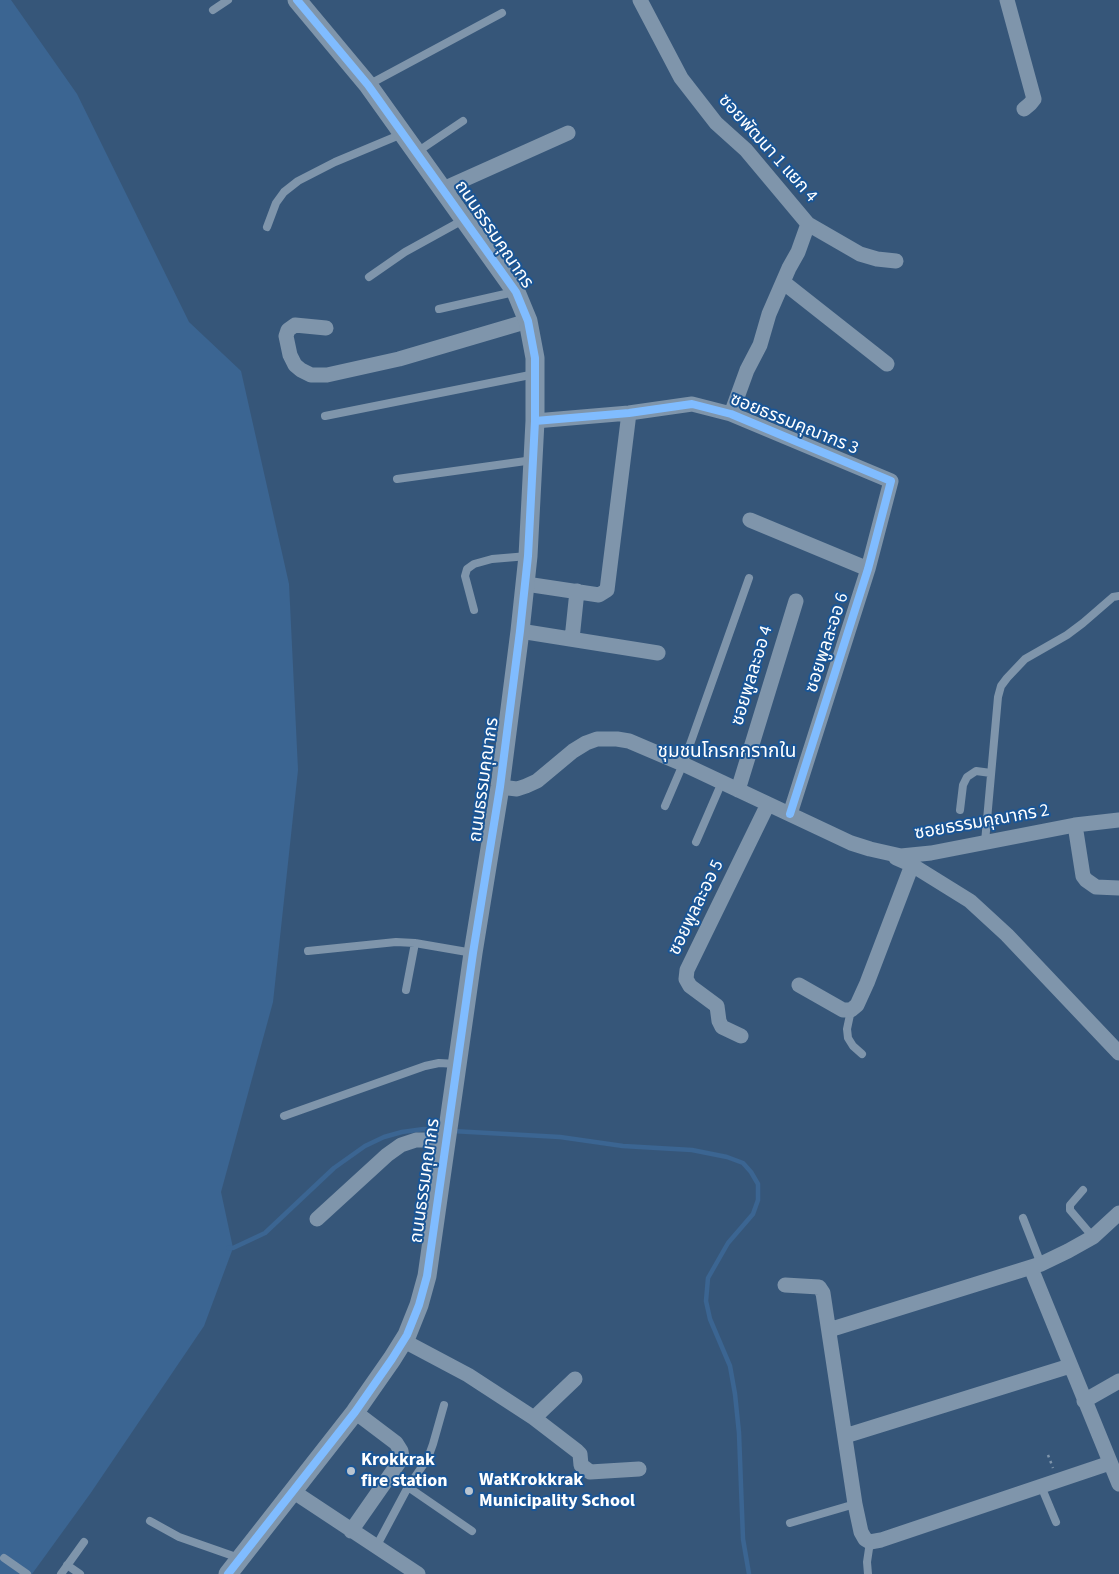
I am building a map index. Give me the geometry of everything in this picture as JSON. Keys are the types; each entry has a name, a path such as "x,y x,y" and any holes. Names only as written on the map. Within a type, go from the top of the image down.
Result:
{"street":[{"name":"ถนนธรรมคุณากร","path":"228,1574 355,1412 404,1341 419,1305 427,1276 473,952 500,787 526,584 535,422 535,358 528,321 516,292 368,85 297,0"},
{"path":"1006,0 1034,99 1024,109"},
{"name":"ซอยพัฒนา 1 แยก 4","path":"646,1 681,78 716,123 746,150 808,224 798,252 768,314 760,345 747,370 731,414"},
{"path":"443,188 568,133"},
{"path":"808,224 860,254 877,259 896,261"},
{"path":"783,282 887,364"},
{"path":"326,328 295,325 288,330 286,336 290,355 295,364 301,370 311,375 327,375 399,359 528,321"},
{"name":"ซอยธรรมคุณากร 3","path":"535,422 629,414 692,404 731,414 891,482"},
{"path":"526,584 598,595 607,590 629,414"},
{"name":"ซอยพูลละออ 6","path":"790,814 868,569 891,482"},
{"path":"750,520 868,569"},
{"path":"572,639 577,592"},
{"name":"ซอยพูลละออ 4","path":"738,790 796,602"},
{"path":"520,631 658,653"},
{"name":"ซอยธรรมคุณากร 2","path":"500,787 517,789 537,781 573,751 586,743 597,739 617,739 629,741 683,764 851,843 901,856 1075,825 1119,820"},
{"name":"ซอยพูลละออ 5","path":"740,1036 722,1028 719,1022 717,1006 690,986 686,979 688,970 768,804"},
{"path":"1075,825 1083,876 1096,887 1119,888"},
{"path":"882,852 912,864 970,901 992,920 1119,1053"},
{"path":"799,985 843,1010 851,1010 857,1005 912,864"},
{"path":"318,1219 387,1155 401,1145 416,1140 446,1142"},
{"path":"829,1330 1036,1266 1092,1237 1119,1213"},
{"path":"1036,1266 1070,1366 1119,1484"},
{"path":"785,1285 818,1287 824,1292 854,1504 861,1532 865,1539 870,1542 881,1540 1110,1463"},
{"path":"404,1341 468,1375 534,1418 577,1451 580,1454 581,1466 590,1472 640,1469"},
{"path":"845,1436 1070,1366"},
{"path":"534,1418 575,1379"},
{"path":"1084,1401 1119,1381"},
{"path":"352,1530 402,1458 401,1451 396,1443 355,1412"},
{"path":"294,1492 418,1574"}],"lane":[{"path":"213,10 228,0"},
{"path":"368,85 502,12"},
{"path":"417,152 463,121"},
{"path":"267,228 276,203 284,192 298,181 335,162 403,133"},
{"path":"369,277 405,252 465,219"},
{"path":"439,309 516,292"},
{"path":"325,416 535,374"},
{"path":"398,479 533,460"},
{"path":"474,610 465,576 467,569 474,564 492,559 528,556"},
{"path":"665,806 683,764 749,578"},
{"path":"985,842 998,697 1002,686 1025,659 1067,635 1113,598 1119,596"},
{"path":"960,810 963,784 967,777 976,771 991,773"},
{"path":"696,842 722,782"},
{"path":"308,951 396,942 473,952"},
{"path":"406,990 415,943"},
{"path":"851,1010 847,1029 848,1038 853,1046 862,1054"},
{"path":"284,1116 425,1066 457,1064"},
{"path":"1083,1190 1070,1205 1070,1210 1092,1237"},
{"path":"1023,1218 1036,1266"},
{"path":"376,1547 408,1487 428,1458 444,1405"},
{"path":"1041,1486 1056,1522"},
{"path":"408,1487 472,1531"},
{"path":"790,1523 854,1504"},
{"path":"150,1521 179,1537 240,1558"},
{"path":"61,1574 84,1542"},
{"path":"868,1574 867,1562 870,1542"},
{"path":"4,1558 27,1574"},
{"path":"67,1565 80,1574"}],"water":[{"path":"0,0 11,0 77,94 189,322 241,371 289,584 298,770 273,1002 221,1192 233,1248 204,1326 90,1494 32,1574 0,1574"}],"waterway":[{"path":"228,1248 233,1248 265,1233 334,1168 365,1146 384,1137 402,1132 424,1129 444,1131"},
{"path":"452,1131 560,1137 623,1146 692,1150 727,1157 743,1163 751,1172 758,1184 758,1200 753,1214 728,1243 708,1278 706,1301 710,1319 730,1366 735,1394 739,1433 743,1539 749,1574"}],"cycle path":[{"path":"228,1574 355,1412 392,1359 407,1335 419,1305 427,1276 473,953 500,787 520,631 528,556 535,421 535,358 528,321 516,292 368,85 297,0"},
{"path":"535,421 629,413 692,404 731,414 891,481 868,569 790,814"}],"place":[{"name":"Krokkrak fire station","path":"351,1471"},
{"name":"WatKrokkrak Municipality School","path":"469,1491"}],"district":[{"name":"ชุมชนโกรกกรากใน","path":"727,753"}]}
